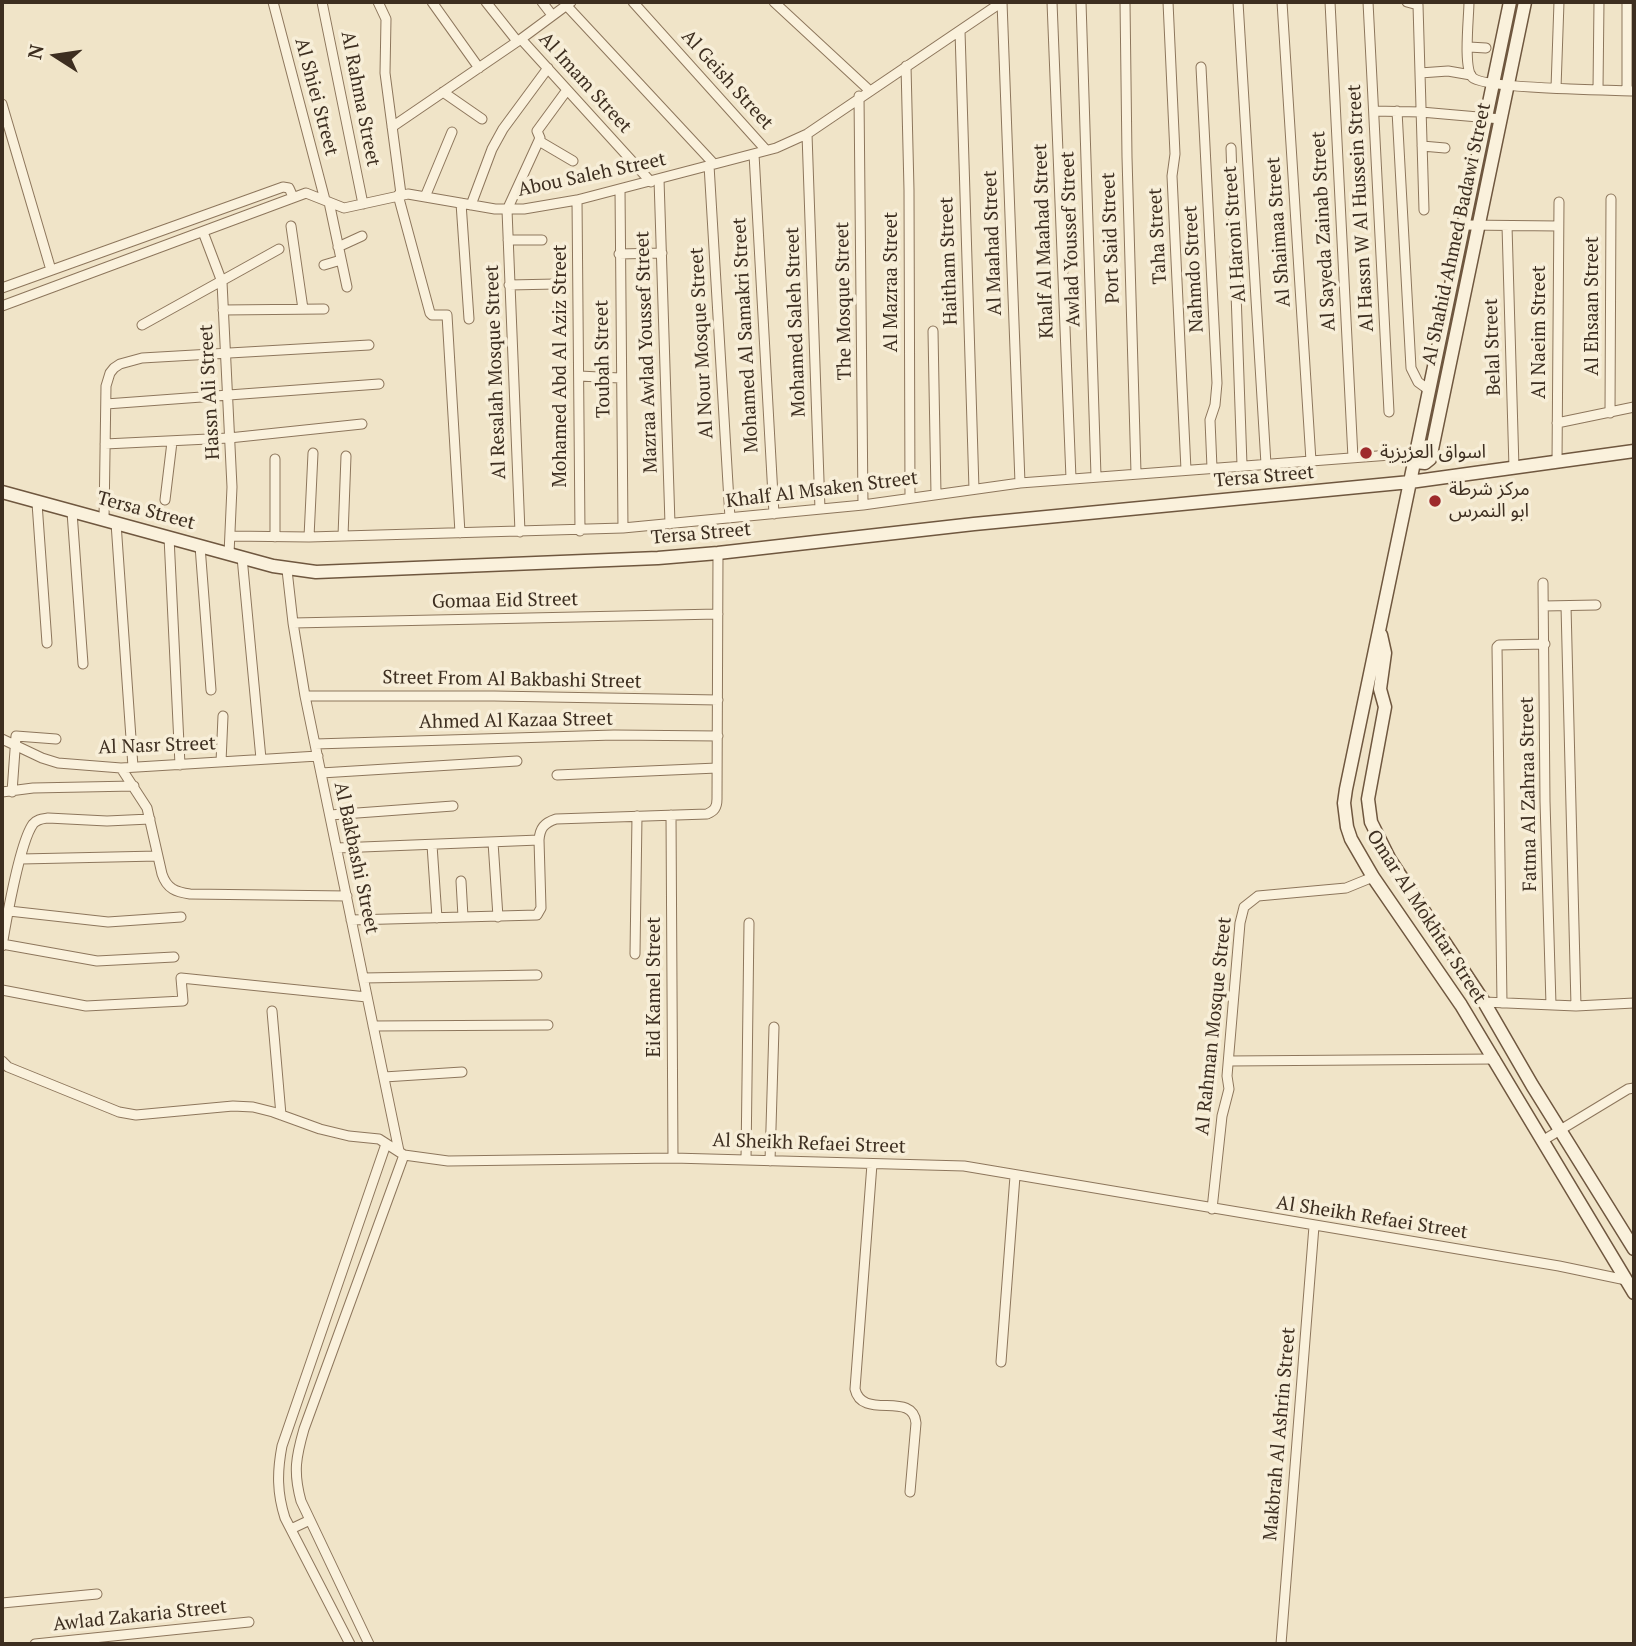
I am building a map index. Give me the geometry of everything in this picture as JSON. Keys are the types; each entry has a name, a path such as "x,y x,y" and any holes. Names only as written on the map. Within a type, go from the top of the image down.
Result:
{"street":[{"name":"Al Shiei Street","path":"273,2 327,201 347,287"},
{"name":"Al Rahma Street","path":"322,2 363,204"},
{"path":"378,2 386,19 385,73 400,194 430,313 447,314 460,533"},
{"path":"432,2 479,68"},
{"name":"Al Imam Street","path":"486,2 519,40 655,180"},
{"path":"542,2 552,15"},
{"name":"Al Geish Street","path":"633,2 766,150"},
{"path":"774,2 869,90"},
{"name":"Abou Saleh Street","path":"2,306 120,253 203,232 310,193 344,208 400,194 507,210 577,200 754,154 807,134 859,96 1002,2"},
{"name":"Al Maahad Street","path":"1002,2 1020,483"},
{"name":"Khalf Al Maahad Street","path":"1052,2 1071,478"},
{"name":"Awlad Youssef Street","path":"1082,2 1096,476"},
{"name":"Port Said Street","path":"1125,2 1126,157 1136,473"},
{"name":"Taha Street","path":"1168,2 1175,154 1172,176 1186,470"},
{"name":"Al Haroni Street","path":"1238,2 1266,464"},
{"name":"Al Shaimaa Street","path":"1282,2 1311,461"},
{"name":"Al Sayeda Zainab Street","path":"1331,2 1353,458"},
{"name":"Al Hassn W Al Hussein Street","path":"1368,2 1389,412"},
{"path":"1407,2 1418,4 1424,210"},
{"path":"1469,2 1471,75"},
{"name":"Al Shahid Ahmed Badawi Street","path":"1410,482 1510,2"},
{"name":"Al Shahid Ahmed Badawi Street","path":"1416,457 1425,463 1430,459 1525,2"},
{"path":"1556,88 1559,2"},
{"path":"1598,89 1599,2"},
{"path":"1420,73 1448,71 1471,75 1477,81 1493,84 1631,91 1627,2"},
{"path":"392,127 568,4 712,164"},
{"name":"Haitham Street","path":"960,32 974,489"},
{"path":"1469,47 1486,48"},
{"name":"Al Mazraa Street","path":"906,66 910,498"},
{"name":"Nahmdo Street","path":"1201,67 1217,383 1215,405 1210,420 1212,468"},
{"path":"469,319 466,204 503,129 548,68"},
{"path":"507,210 541,137 537,130 567,90"},
{"path":"443,92 482,119"},
{"name":"The Mosque Street","path":"859,96 863,505"},
{"path":"2,104 51,270"},
{"path":"1374,111 1501,119"},
{"path":"1397,111 1411,368 1418,382 1429,390"},
{"path":"425,197 452,132"},
{"name":"Mohamed Saleh Street","path":"807,134 820,509"},
{"path":"539,141 573,160"},
{"path":"1422,146 1445,148"},
{"path":"1231,148 1242,466"},
{"name":"Mohamed Al Samakri Street","path":"754,154 774,514"},
{"name":"Al Nour Mosque Street","path":"712,164 730,518"},
{"name":"Mazraa Awlad Youssef Street","path":"655,180 662,253 670,524"},
{"path":"2,288 51,270 120,253 283,187 289,188 293,197"},
{"name":"Toubah Street","path":"620,189 623,528"},
{"name":"Al Ehsaan Street","path":"1610,413 1611,199"},
{"name":"Mohamed Abd Al Aziz Street","path":"577,200 580,531"},
{"name":"Al Naeim Street","path":"1557,462 1559,202"},
{"name":"Al Resalah Mosque Street","path":"507,210 520,532"},
{"path":"1465,225 1558,226"},
{"path":"291,226 303,309"},
{"name":"Belal Street","path":"1507,226 1514,468"},
{"name":"Hassn Ali Street","path":"203,232 222,282 232,487 230,536 236,556 261,760"},
{"path":"338,247 362,236"},
{"path":"508,240 542,240"},
{"path":"142,325 279,249"},
{"path":"619,254 662,253"},
{"path":"324,265 341,260"},
{"path":"509,285 556,284"},
{"path":"223,310 324,309"},
{"path":"933,331 936,494"},
{"path":"133,767 105,444 107,379 110,373 120,364 162,356 369,345"},
{"path":"579,376 621,378"},
{"path":"106,404 379,384"},
{"path":"1557,423 1634,407"},
{"path":"105,444 229,438 362,424"},
{"path":"165,500 172,442"},
{"name":"Tersa Street","path":"2,492 287,570 316,572 658,558 718,553 974,524 1410,482 1634,451"},
{"path":"309,537 313,453"},
{"path":"343,536 346,456"},
{"name":"Khalf Al Msaken Street","path":"230,536 309,537 580,531 863,505 1071,478 1353,458 1416,457"},
{"path":"275,459 275,537"},
{"name":"Omar Al Mokhtar Street","path":"1410,482 1344,803 1347,827 1373,877 1473,1000 1495,1059 1524,1090 1634,1293"},
{"path":"37,503 47,643"},
{"path":"72,512 83,664"},
{"path":"169,537 180,765"},
{"path":"200,546 212,691"},
{"path":"351,920 533,916 540,912 539,840 540,830 546,822 556,819 713,812 717,806 718,768 718,553"},
{"name":"Al Bakbashi Street","path":"287,570 305,696 402,1153"},
{"name":"Fatma Al Zahraa Street","path":"1543,583 1545,801 1551,1005"},
{"path":"1544,606 1596,606"},
{"path":"1566,606 1576,1006"},
{"name":"Gomaa Eid Street","path":"293,623 718,614"},
{"path":"1380,627 1385,653 1380,689 1385,707 1369,792 1369,815 1390,860 1550,1136 1634,1249"},
{"path":"1503,1003 1497,647 1545,644"},
{"name":"Street From Al Bakbashi Street","path":"305,696 718,700"},
{"path":"221,762 223,716"},
{"path":"56,739 19,735 15,737 5,795 33,788 134,786"},
{"name":"Ahmed Al Kazaa Street","path":"315,744 614,735 718,736"},
{"name":"Al Nasr Street","path":"2,739 58,763 121,768 318,756"},
{"path":"321,773 517,761"},
{"path":"121,768 147,808 165,883 179,892 346,896"},
{"path":"557,775 718,768"},
{"path":"330,815 453,806"},
{"name":"Eid Kamel Street","path":"671,815 673,1158"},
{"path":"635,954 636,816"},
{"path":"150,819 40,819 34,823 21,859 2,945 97,961 174,957"},
{"path":"337,848 539,840"},
{"path":"493,842 498,916"},
{"path":"432,845 437,918"},
{"path":"21,859 158,856"},
{"name":"Al Rahman Mosque Street","path":"1212,1209 1222,1116 1229,1089 1227,1076 1241,916 1250,901 1258,896 1346,888 1373,877"},
{"path":"461,881 463,917"},
{"path":"9,911 108,922 181,917"},
{"path":"746,1160 749,923"},
{"path":"363,978 537,975"},
{"path":"2,990 99,1007 183,1001 181,978 367,997"},
{"path":"1473,1000 1576,1006 1634,1003"},
{"path":"272,1011 281,1115"},
{"path":"373,1026 548,1025"},
{"path":"770,1161 774,1027"},
{"path":"1230,1061 1495,1059"},
{"name":"Al Sheikh Refaei Street","path":"2,1061 8,1067 119,1112 136,1115 233,1106 253,1107 320,1129 379,1139 402,1153 437,1160 673,1158 964,1166 1559,1266 1626,1280"},
{"path":"384,1077 462,1072"},
{"path":"1550,1136 1628,1089 1634,1088"},
{"path":"350,1644 291,1529 281,1505 277,1471 282,1446 386,1144"},
{"path":"369,1644 310,1520 295,1481 297,1455 304,1429 402,1153"},
{"path":"872,1164 855,1389 859,1399 867,1404 907,1408 915,1415 910,1492"},
{"path":"1001,1362 1015,1176"},
{"name":"Makbrah Al Ashrin Street","path":"1280,1644 1314,1226"},
{"path":"291,1529 310,1520"},
{"path":"2,1603 97,1594"},
{"name":"Awlad Zakaria Street","path":"35,1644 249,1622"}],"place":[{"name":"اسواق العزيزية","path":"1366,453"},
{"name":"مركز شرطة ابو النمرس","path":"1435,501"}]}
